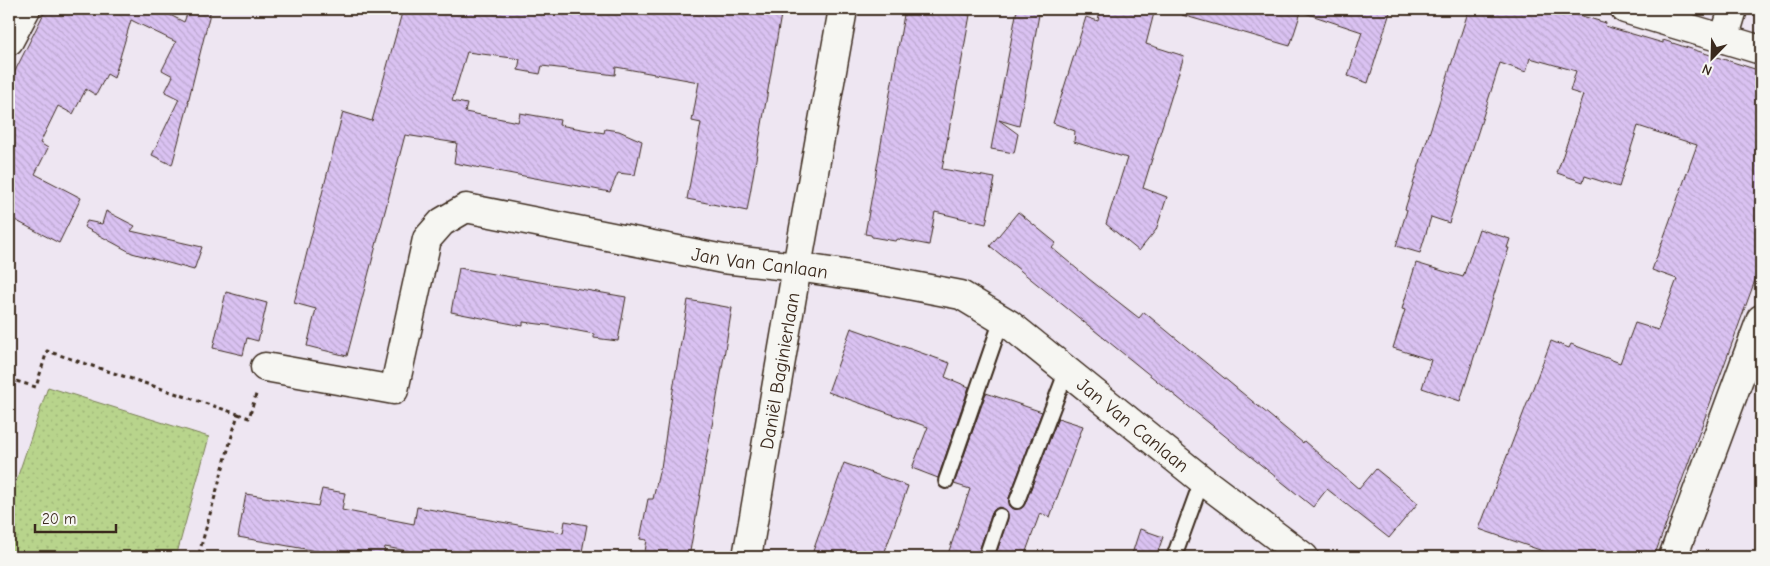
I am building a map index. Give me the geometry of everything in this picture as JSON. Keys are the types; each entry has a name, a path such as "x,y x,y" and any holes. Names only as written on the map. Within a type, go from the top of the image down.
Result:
{"street":[{"path":"9,41 26,9"},
{"name":"Daniël Baginierlaan","path":"747,557 843,9"},
{"path":"1625,9 1761,50"},
{"path":"1724,39 1733,9"},
{"name":"Jan Van Canlaan","path":"265,367 394,390 427,239 442,222 466,208 723,259 797,267 877,279 961,296 1002,319 1202,480 1304,557"},
{"path":"1673,557 1761,319"}],"lane":[{"path":"946,481 1002,319"},
{"path":"1017,501 1067,370"},
{"path":"1174,557 1202,480"},
{"path":"986,557 1000,516"}],"path":[{"path":"9,379 36,387 47,351 249,418 265,367"},
{"path":"198,557 238,414"}],"green space":[{"path":"48,387 209,437 176,557 9,557 9,502"}],"building":[{"path":"46,9 158,9 184,22 189,9 211,9 172,165 152,155 179,99 165,92 173,76 162,70 176,42 131,20 114,78 107,74 96,95 86,89 73,114 58,106 40,143 48,148 35,174 81,198 59,243 9,217 9,83"},
{"path":"403,9 782,9 747,211 687,199 701,123 692,121 699,82 616,67 615,75 542,66 540,74 518,70 520,59 467,52 452,101 467,104 465,112 518,122 520,113 560,120 559,125 604,133 605,129 619,131 642,141 635,175 618,173 610,192 454,163 457,143 405,135 347,356 307,346 316,309 294,303 343,112 372,121"},
{"path":"905,9 936,9 970,15 942,169 995,178 986,224 935,212 929,245 898,239 895,241 865,234"},
{"path":"1017,9 1040,9 1019,126 999,120 1018,134 1014,153 991,149"},
{"path":"1100,9 1155,9 1146,44 1184,56 1143,188 1167,197 1156,230 1139,251 1106,224 1127,158 1074,142 1075,131 1053,123 1086,17 1098,21"},
{"path":"1183,9 1302,9 1290,46 1182,15"},
{"path":"1305,9 1391,9 1368,83 1348,76 1362,32 1305,13"},
{"path":"1469,9 1558,9 1606,23 1605,26 1663,43 1663,40 1761,71 1761,264 1654,557 1560,557 1479,529 1551,341 1569,348 1571,344 1620,363 1635,323 1658,330 1677,279 1652,270 1697,145 1638,126 1619,187 1585,176 1583,182 1557,173 1583,95 1570,91 1576,71 1530,58 1526,72 1500,63 1449,223 1431,217 1420,253 1396,246 1407,210 1405,209"},
{"path":"106,211 135,226 131,231 202,247 194,270 132,253 84,227 87,221 102,224"},
{"path":"1018,212 1056,243 1052,248 1089,279 1139,318 1144,312 1303,443 1304,441 1359,489 1376,469 1418,503 1389,538 1327,489 1313,507 990,246"},
{"path":"1479,229 1510,239 1507,248 1509,248 1460,401 1422,388 1431,360 1393,348 1405,310 1402,309 1416,263 1463,277"},
{"path":"459,268 626,297 618,341 594,338 594,334 547,325 523,322 523,326 451,312"},
{"path":"226,292 267,303 258,341 247,338 243,355 213,348"},
{"path":"688,300 732,308 720,380 689,557 644,557 647,540 640,539 648,499 653,499 661,468"},
{"path":"851,328 950,363 945,377 969,387 938,478 912,468 928,427 828,392"},
{"path":"986,393 1042,412 1009,498 1010,506 1014,509 1022,508 1025,504 1058,418 1083,426 1050,517 1040,513 1024,557 995,557 1008,518 1007,511 999,507 992,513 977,557 947,557 970,489 954,484"},
{"path":"844,463 908,486 883,557 811,557"},
{"path":"322,489 345,493 342,510 414,524 417,507 563,533 565,521 587,525 581,557 441,557 385,547 383,557 350,557 238,537 246,494 318,506"},
{"path":"1140,529 1163,537 1156,557 1131,557"}]}
